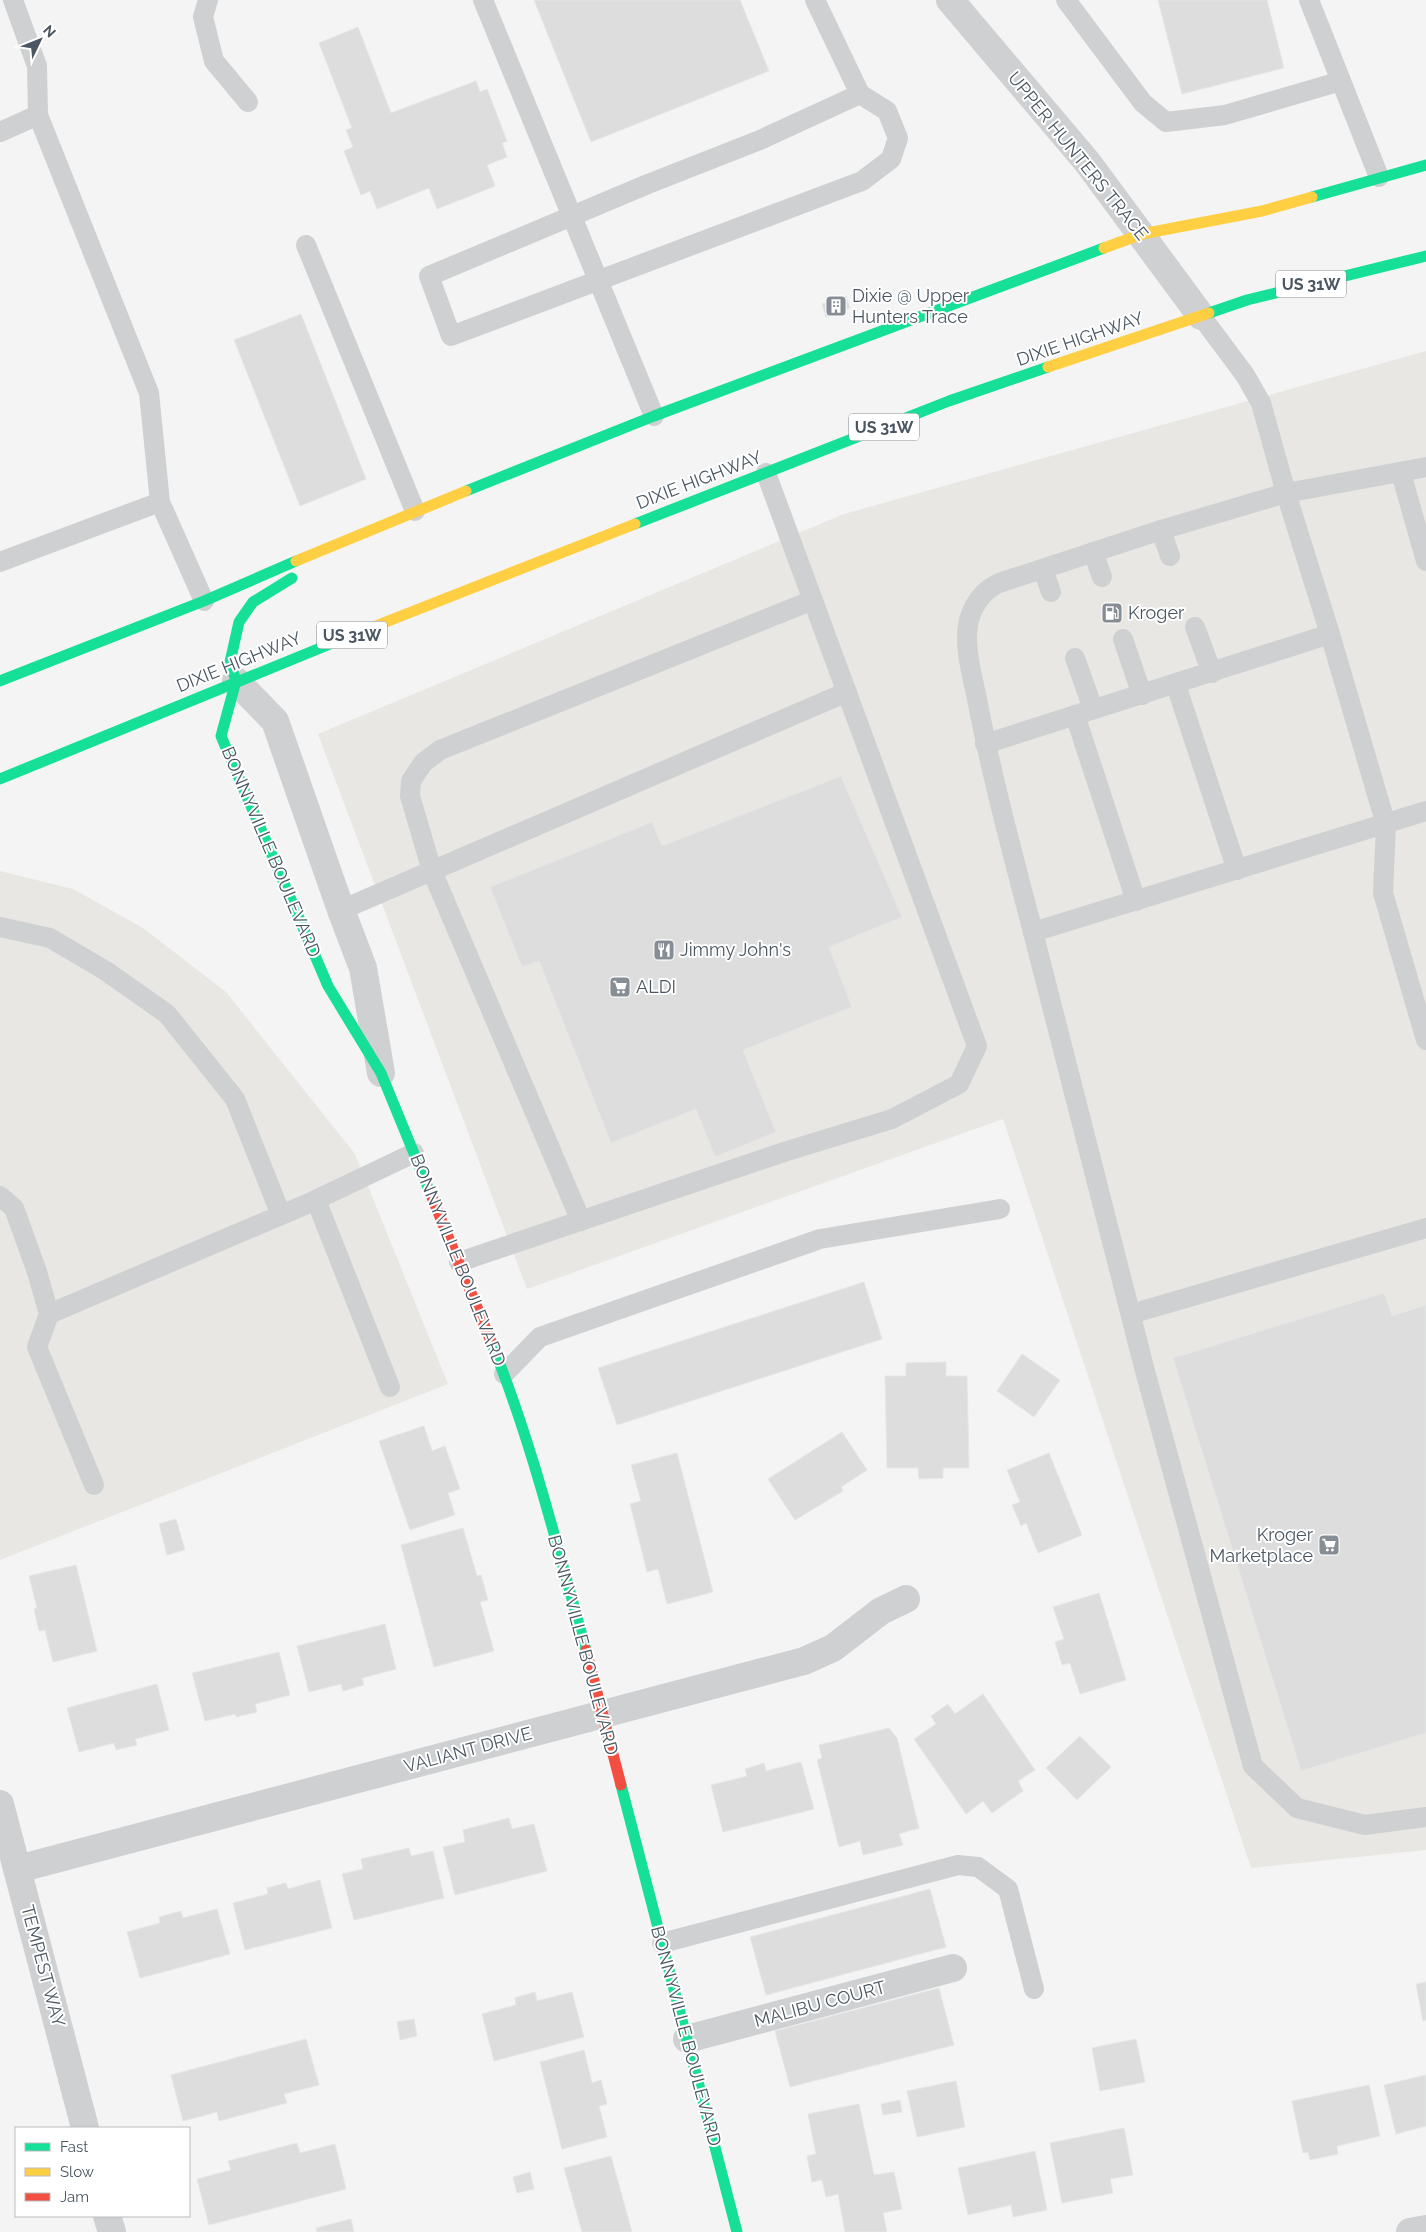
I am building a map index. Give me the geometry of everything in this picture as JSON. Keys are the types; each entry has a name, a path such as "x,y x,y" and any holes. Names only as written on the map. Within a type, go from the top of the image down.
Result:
{"main road":[{"path":"0,682 204,601 415,511 654,416 1142,234 1262,211 1426,165"},
{"name":"DIXIE HIGHWAY","path":"0,779 236,681 949,401 1247,300 1426,256"},
{"path":"236,681 230,662 234,642 239,622 253,602 376,527"},
{"name":"BONNYVILLE BOULEVARD","path":"236,681 221,736 328,986 381,1073 504,1374 552,1527 603,1714 737,2232"}],"street":[{"name":"UPPER HUNTERS TRACE","path":"950,0 1088,163 1142,234 1200,316"},
{"name":"BONNYVILLE BOULEVARD","path":"236,681 274,720 363,968 381,1073"},
{"name":"VALIANT DRIVE","path":"9,1872 804,1662 833,1648 882,1611 906,1599"},
{"name":"TEMPEST WAY","path":"0,1804 9,1872 85,2127"},
{"name":"MALIBU COURT","path":"687,2039 953,1968"},
{"path":"107,2217 112,2232"},
{"path":"1410,2232 1426,2228"}],"lane":[{"path":"12,0 37,66 38,116 150,393 160,502 204,601"},
{"path":"208,0 202,17 214,61 248,102"},
{"path":"483,0 654,416"},
{"path":"815,0 860,94 887,111 898,138 891,159 862,181 451,336 429,276 760,140 860,94"},
{"path":"1066,0 1143,103 1166,122 1225,115 1341,81"},
{"path":"1309,0 1378,177"},
{"path":"0,132 38,116"},
{"path":"306,245 415,511"},
{"path":"1200,316 1245,375 1261,403 1286,493 1386,825 1382,893 1426,1040"},
{"path":"1426,467 1286,493 1161,530 989,588 974,607 969,621 968,650 986,744 1033,932 1131,1314 1253,1766 1297,1808 1365,1825 1426,1817"},
{"path":"459,1262 784,1152 892,1119 959,1084 977,1046 766,473"},
{"path":"1401,473 1426,561"},
{"path":"0,562 160,502"},
{"path":"1161,530 1170,556"},
{"path":"1093,552 1102,577"},
{"path":"1043,569 1051,592"},
{"path":"581,1221 432,871 410,796 411,780 423,763 440,750 813,600"},
{"path":"1195,627 1212,673"},
{"path":"986,744 1176,685 1330,634"},
{"path":"1123,639 1142,695"},
{"path":"1075,658 1084,712 1136,901"},
{"path":"1176,685 1238,870"},
{"path":"341,910 847,692"},
{"path":"1033,932 1386,825 1426,811"},
{"path":"0,927 50,938 106,971 167,1014 235,1100 281,1215"},
{"path":"49,1314 316,1200 414,1153"},
{"path":"0,1196 14,1208 37,1272 49,1314 37,1348 94,1484"},
{"path":"316,1200 390,1387"},
{"path":"504,1374 540,1336 820,1239 1000,1209"},
{"path":"1131,1314 1426,1228"},
{"path":"662,1943 958,1865 978,1867 1008,1888 1034,1989"}],"shaded area":[{"path":"1426,351 1426,1850 1251,1868 1003,1119 527,1289 318,734 844,514"},
{"path":"0,871 73,889 143,928 226,992 355,1154 448,1384 0,1560"}],"building":[{"path":"534,0 740,0 769,71 591,142"},
{"path":"1158,0 1267,0 1284,68 1182,94"},
{"path":"358,27 391,113 476,81 480,92 487,89 507,141 502,143 507,157 487,165 495,186 437,209 429,188 377,209 370,191 361,195 344,151 353,147 346,130 352,128 319,43"},
{"name":"Dixie @ Upper Hunters Trace","path":"846,296 850,308 826,317 822,304"},
{"path":"301,314 366,479 300,506 234,340"},
{"path":"841,776 902,917 829,947 852,1007 743,1050 776,1132 715,1157 696,1109 611,1143 539,961 522,967 490,887 652,822 662,846"},
{"path":"864,1282 882,1339 617,1425 598,1368"},
{"name":"Kroger Marketplace","path":"1384,1293 1392,1316 1426,1305 1426,1733 1301,1771 1173,1358"},
{"path":"1022,1354 1060,1380 1034,1417 997,1391"},
{"path":"946,1362 946,1376 967,1376 969,1468 943,1468 943,1478 919,1479 918,1468 887,1468 885,1376 906,1376 906,1363"},
{"path":"424,1426 432,1451 445,1446 460,1489 448,1493 455,1515 410,1530 379,1441"},
{"path":"842,1432 867,1470 841,1487 843,1491 795,1520 768,1479"},
{"path":"677,1453 713,1592 667,1604 658,1569 647,1572 630,1504 641,1501 631,1465"},
{"path":"1049,1453 1082,1535 1038,1553 1026,1523 1021,1526 1012,1505 1020,1502 1007,1470"},
{"path":"176,1519 185,1550 167,1555 159,1524"},
{"path":"463,1528 477,1576 481,1575 488,1600 480,1602 494,1651 434,1667 401,1545"},
{"path":"76,1565 97,1651 53,1662 45,1630 39,1631 34,1609 37,1608 29,1576"},
{"path":"1099,1593 1126,1680 1080,1694 1070,1663 1062,1665 1055,1642 1064,1639 1053,1607"},
{"path":"385,1624 396,1669 362,1678 364,1685 343,1691 341,1684 309,1692 297,1646"},
{"path":"279,1652 290,1695 255,1704 257,1712 236,1717 235,1714 205,1721 192,1673"},
{"path":"157,1684 169,1730 135,1739 137,1745 116,1750 114,1743 79,1752 67,1708"},
{"path":"983,1694 1035,1770 1018,1781 1023,1791 992,1813 983,1801 966,1814 914,1739 936,1724 931,1716 948,1704 955,1714"},
{"path":"889,1728 897,1738 919,1828 899,1834 903,1845 863,1855 860,1841 839,1847 817,1760 822,1758 819,1745"},
{"path":"1080,1736 1111,1767 1077,1800 1046,1768"},
{"path":"801,1762 814,1809 723,1832 711,1785 747,1776 745,1769 764,1763 766,1771"},
{"path":"509,1818 512,1829 534,1824 547,1871 455,1895 443,1847 465,1842 463,1830"},
{"path":"409,1848 411,1856 433,1851 444,1898 354,1920 342,1874 363,1869 361,1859"},
{"path":"320,1880 332,1928 245,1950 233,1903 268,1894 267,1888 286,1883 288,1889"},
{"path":"930,1889 946,1947 766,1995 750,1937"},
{"path":"217,1909 230,1954 140,1978 127,1932 160,1923 159,1917 181,1911 183,1918"},
{"path":"1426,1982 1426,2020 1423,2021 1416,1984"},
{"path":"939,1988 954,2045 790,2087 775,2031"},
{"path":"535,1992 537,2001 572,1992 584,2037 494,2061 482,2014 516,2005 515,1998"},
{"path":"414,2019 417,2036 400,2040 397,2022"},
{"path":"306,2039 319,2085 284,2094 287,2103 219,2121 217,2112 183,2121 171,2075"},
{"path":"1136,2039 1145,2082 1100,2091 1092,2048"},
{"path":"584,2050 592,2083 601,2080 607,2104 599,2106 607,2137 562,2149 540,2062"},
{"path":"1426,2075 1426,2126 1396,2134 1384,2085"},
{"path":"956,2081 965,2127 917,2137 907,2091"},
{"path":"1369,2085 1380,2136 1337,2146 1338,2154 1310,2160 1308,2152 1303,2153 1292,2101"},
{"path":"900,2100 902,2112 883,2115 881,2104"},
{"path":"859,2104 874,2175 894,2172 902,2209 883,2213 887,2232 845,2232 838,2194 826,2197 822,2180 812,2182 807,2156 816,2154 808,2114"},
{"path":"1124,2128 1133,2175 1110,2179 1113,2193 1062,2203 1050,2143"},
{"path":"297,2143 300,2153 335,2144 346,2189 209,2225 197,2179 231,2170 228,2161"},
{"path":"1035,2151 1047,2210 1013,2217 1011,2205 968,2215 958,2168"},
{"path":"611,2156 632,2232 582,2232 564,2168"},
{"path":"530,2172 534,2189 517,2193 513,2177"},
{"path":"351,2219 354,2232 317,2232 316,2228"}],"traffic: fast":[{"path":"1312,197 1426,165"},
{"path":"466,491 654,416 1104,248"},
{"path":"1209,313 1247,300 1426,256"},
{"path":"635,524 949,401 1048,367"},
{"path":"0,681 204,601 296,561"},
{"path":"236,681 230,662 239,622 253,602 292,578"},
{"path":"0,779 335,642"},
{"path":"236,681 221,736 328,986 381,1073 429,1190"},
{"path":"490,1339 531,1454 586,1650"},
{"path":"621,1785 737,2232"}],"traffic: slow":[{"path":"1104,248 1142,234 1262,211 1312,197"},
{"path":"1048,367 1209,313"},
{"path":"296,561 466,491"},
{"path":"335,642 635,524"}],"traffic: jam":[{"path":"429,1190 490,1339"},
{"path":"586,1650 621,1785"}],"place":[{"name":"Dixie @ Upper Hunters Trace","path":"836,306"},
{"name":"Kroger","path":"1112,613"},
{"name":"Jimmy John's","path":"664,950"},
{"name":"ALDI","path":"620,987"},
{"name":"Kroger Marketplace","path":"1329,1545"}]}
